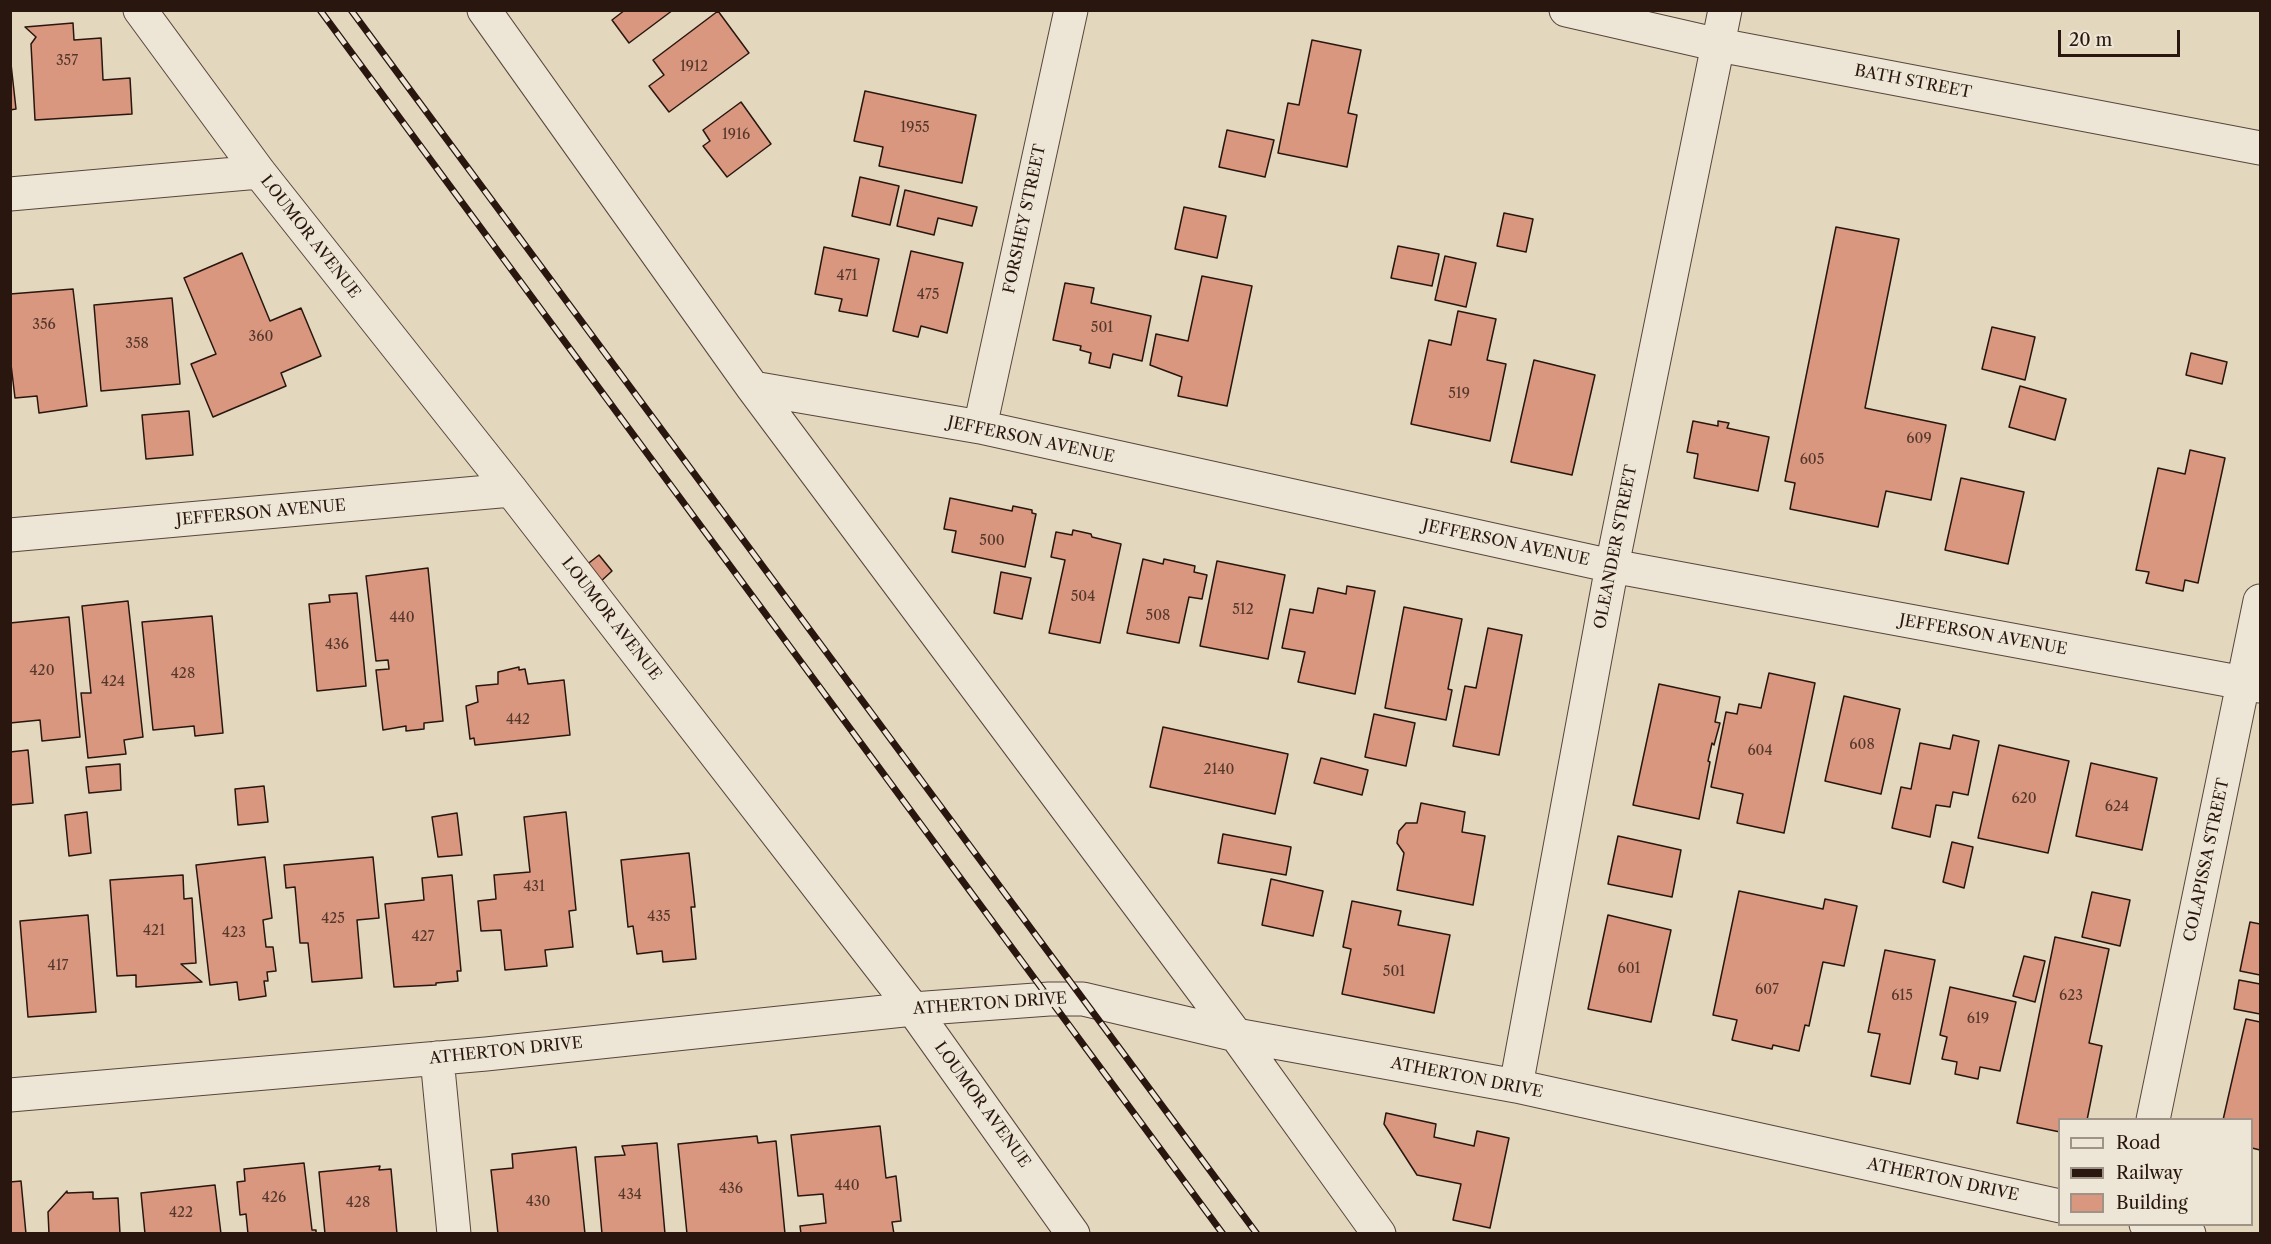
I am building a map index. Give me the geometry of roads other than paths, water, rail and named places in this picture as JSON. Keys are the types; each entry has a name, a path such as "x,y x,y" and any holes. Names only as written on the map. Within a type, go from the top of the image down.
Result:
{"street":[{"name":"LOUMOR AVENUE","path":"140,10 259,172 511,490 913,1009 1073,1233"},
{"path":"483,10 753,388 1236,1035 1379,1233"},
{"name":"FORSHEY STREET","path":"980,428 1071,10"},
{"name":"BATH STREET","path":"1566,10 1719,45 2260,148"},
{"name":"OLEANDER STREET","path":"1516,1086 1612,567 1725,10"},
{"path":"10,194 259,172"},
{"name":"JEFFERSON AVENUE","path":"753,388 980,428 1612,567 2252,684"},
{"name":"JEFFERSON AVENUE","path":"10,535 511,490"},
{"name":"COLAPISSA STREET","path":"2153,1118 2252,684 2260,602"},
{"name":"ATHERTON DRIVE","path":"10,1095 437,1058 913,1009 1049,999 1083,999 1236,1035 1516,1086 2058,1206"},
{"path":"437,1058 454,1233"},
{"path":"2156,1226 2189,1233"}],"railway":[{"path":"320,10 1223,1234"},
{"path":"351,10 1257,1234"}]}
